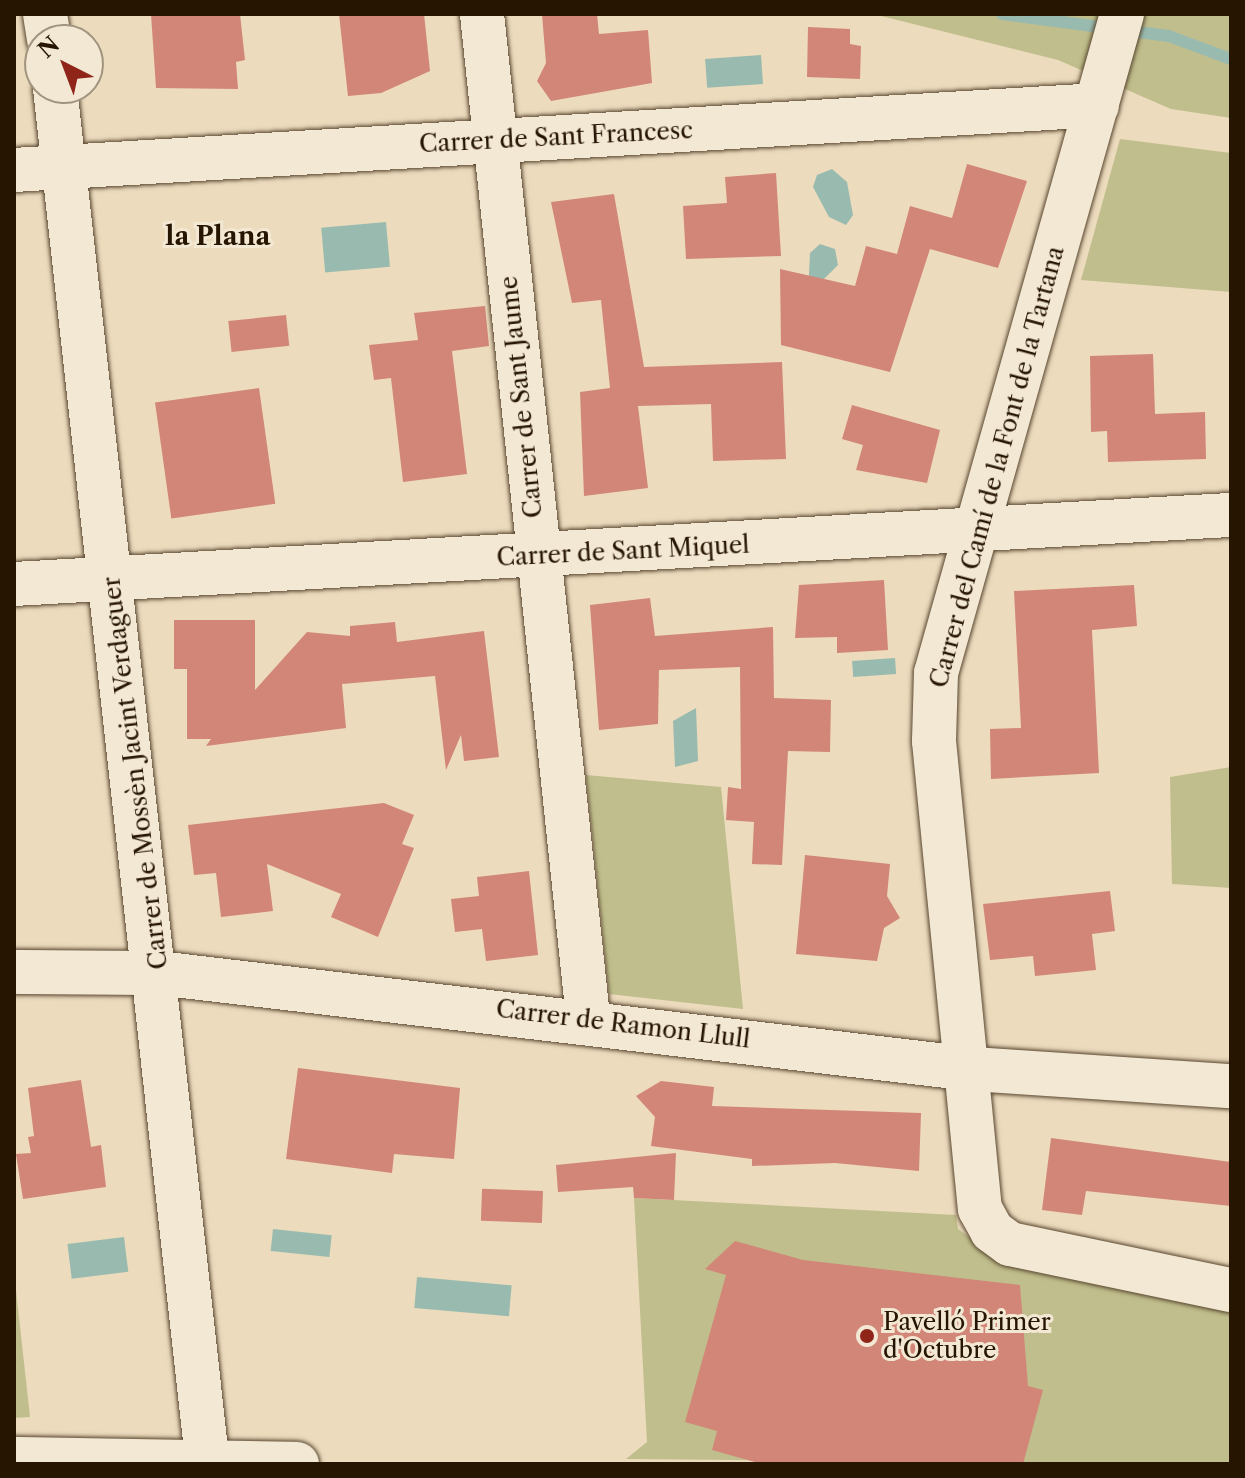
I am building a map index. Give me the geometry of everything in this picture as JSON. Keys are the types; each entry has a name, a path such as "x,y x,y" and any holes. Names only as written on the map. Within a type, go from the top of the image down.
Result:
{"street":[{"name":"Carrer de Sant Jaume","path":"482,14 588,1018"},
{"name":"Carrer del Camí de la Font de la Tartana","path":"1122,14 979,532 936,673 933,711 972,1069 980,1209 992,1231 1010,1244 1231,1290"},
{"name":"Carrer de Mossèn Jacint Verdaguer","path":"57,104 158,973 207,1459"},
{"name":"Carrer de Sant Francesc","path":"14,170 1097,105"},
{"name":"Carrer de Sant Miquel","path":"14,584 979,532 1231,515"},
{"name":"Carrer de Ramon Llull","path":"14,972 158,973 588,1018 972,1069 1231,1086"},
{"path":"14,1459 207,1459 297,1464"}],"shaded area":[{"path":"873,14 1231,14 1231,118 1171,109 1058,60"},
{"path":"1120,139 1231,153 1231,292 1081,280"},
{"path":"1231,767 1231,888 1172,884 1170,777"},
{"path":"586,775 721,787 743,1009 609,994"},
{"path":"634,1198 956,1215 958,1229 1009,1266 1231,1307 1231,1464 626,1459 647,1442"},
{"path":"14,1272 30,1417 14,1418"}],"water":[{"path":"761,55 763,84 707,88 705,59"},
{"path":"832,169 847,182 853,215 846,225 829,217 813,187 817,175"},
{"path":"386,222 390,267 325,272 321,228"},
{"path":"820,244 835,249 838,265 808,295 810,253"},
{"path":"895,658 896,674 853,677 852,661"},
{"path":"696,708 698,761 675,767 673,721"},
{"path":"273,1229 332,1235 329,1257 271,1251"},
{"path":"124,1237 128,1272 72,1279 67,1244"},
{"path":"417,1277 512,1285 509,1316 414,1308"}],"building":[{"path":"151,14 240,14 245,60 236,62 238,89 156,88"},
{"path":"339,14 424,14 430,71 381,93 348,96"},
{"path":"542,14 597,14 599,34 648,30 652,83 551,101 537,81 546,63"},
{"path":"808,27 850,29 850,44 861,46 860,79 807,77"},
{"path":"967,164 1027,181 998,268 930,249 890,372 781,345 780,269 855,286 866,246 897,254 910,206 952,218"},
{"path":"776,173 781,256 686,259 683,206 727,203 725,177"},
{"path":"614,194 644,367 782,362 786,459 713,461 711,404 638,406 648,488 584,496 580,392 610,388 601,300 572,303 551,202"},
{"path":"485,306 489,346 452,351 467,474 403,482 391,378 374,380 369,345 418,340 414,313"},
{"path":"286,315 289,346 232,352 228,321"},
{"path":"1153,354 1155,414 1205,412 1206,459 1108,462 1107,431 1091,432 1090,356"},
{"path":"259,388 275,504 171,518 155,403"},
{"path":"852,405 940,430 927,483 856,470 863,445 842,439"},
{"path":"884,580 888,650 837,653 837,637 795,638 799,585"},
{"path":"1134,585 1137,626 1092,630 1099,773 991,779 990,729 1021,728 1014,591"},
{"path":"650,598 655,636 773,627 774,698 831,700 830,752 788,751 782,865 752,864 754,822 726,820 728,787 741,789 740,667 659,670 658,724 599,730 590,605"},
{"path":"174,620 255,620 255,690 307,632 350,636 350,626 395,622 397,642 484,631 499,757 464,761 461,735 446,770 435,676 342,684 346,728 206,746 211,739 187,739 187,669 174,669"},
{"path":"384,803 414,815 402,844 414,848 378,937 331,917 341,894 267,864 273,911 221,917 216,873 194,875 188,825"},
{"path":"805,855 890,864 887,896 900,918 884,928 877,961 796,954"},
{"path":"529,871 538,955 486,961 482,929 455,932 451,899 479,896 477,877"},
{"path":"1110,891 1115,931 1092,934 1096,970 1035,976 1033,956 990,960 983,904"},
{"path":"298,1068 460,1088 454,1159 394,1154 392,1173 286,1159"},
{"path":"81,1080 91,1147 101,1145 106,1187 23,1199 16,1154 31,1153 28,1137 34,1136 28,1088"},
{"path":"661,1081 714,1087 712,1106 921,1113 919,1171 835,1163 752,1166 752,1159 651,1146 655,1117 636,1096"},
{"path":"1051,1138 1231,1162 1231,1206 1086,1191 1082,1215 1042,1210"},
{"path":"676,1153 674,1200 634,1198 633,1187 558,1192 556,1165"},
{"path":"482,1189 543,1191 542,1223 481,1221"},
{"name":"Pavelló Primer d'Octubre","path":"735,1241 803,1260 1020,1285 1028,1386 1043,1390 1023,1464 762,1464 712,1450 717,1431 685,1422 726,1275 705,1269"}],"waterway":[{"path":"1002,14 1169,36 1231,59"}],"place":[{"name":"Pavelló Primer d'Octubre","path":"867,1336"}],"district":[{"name":"la Plana","path":"218,237"}]}
